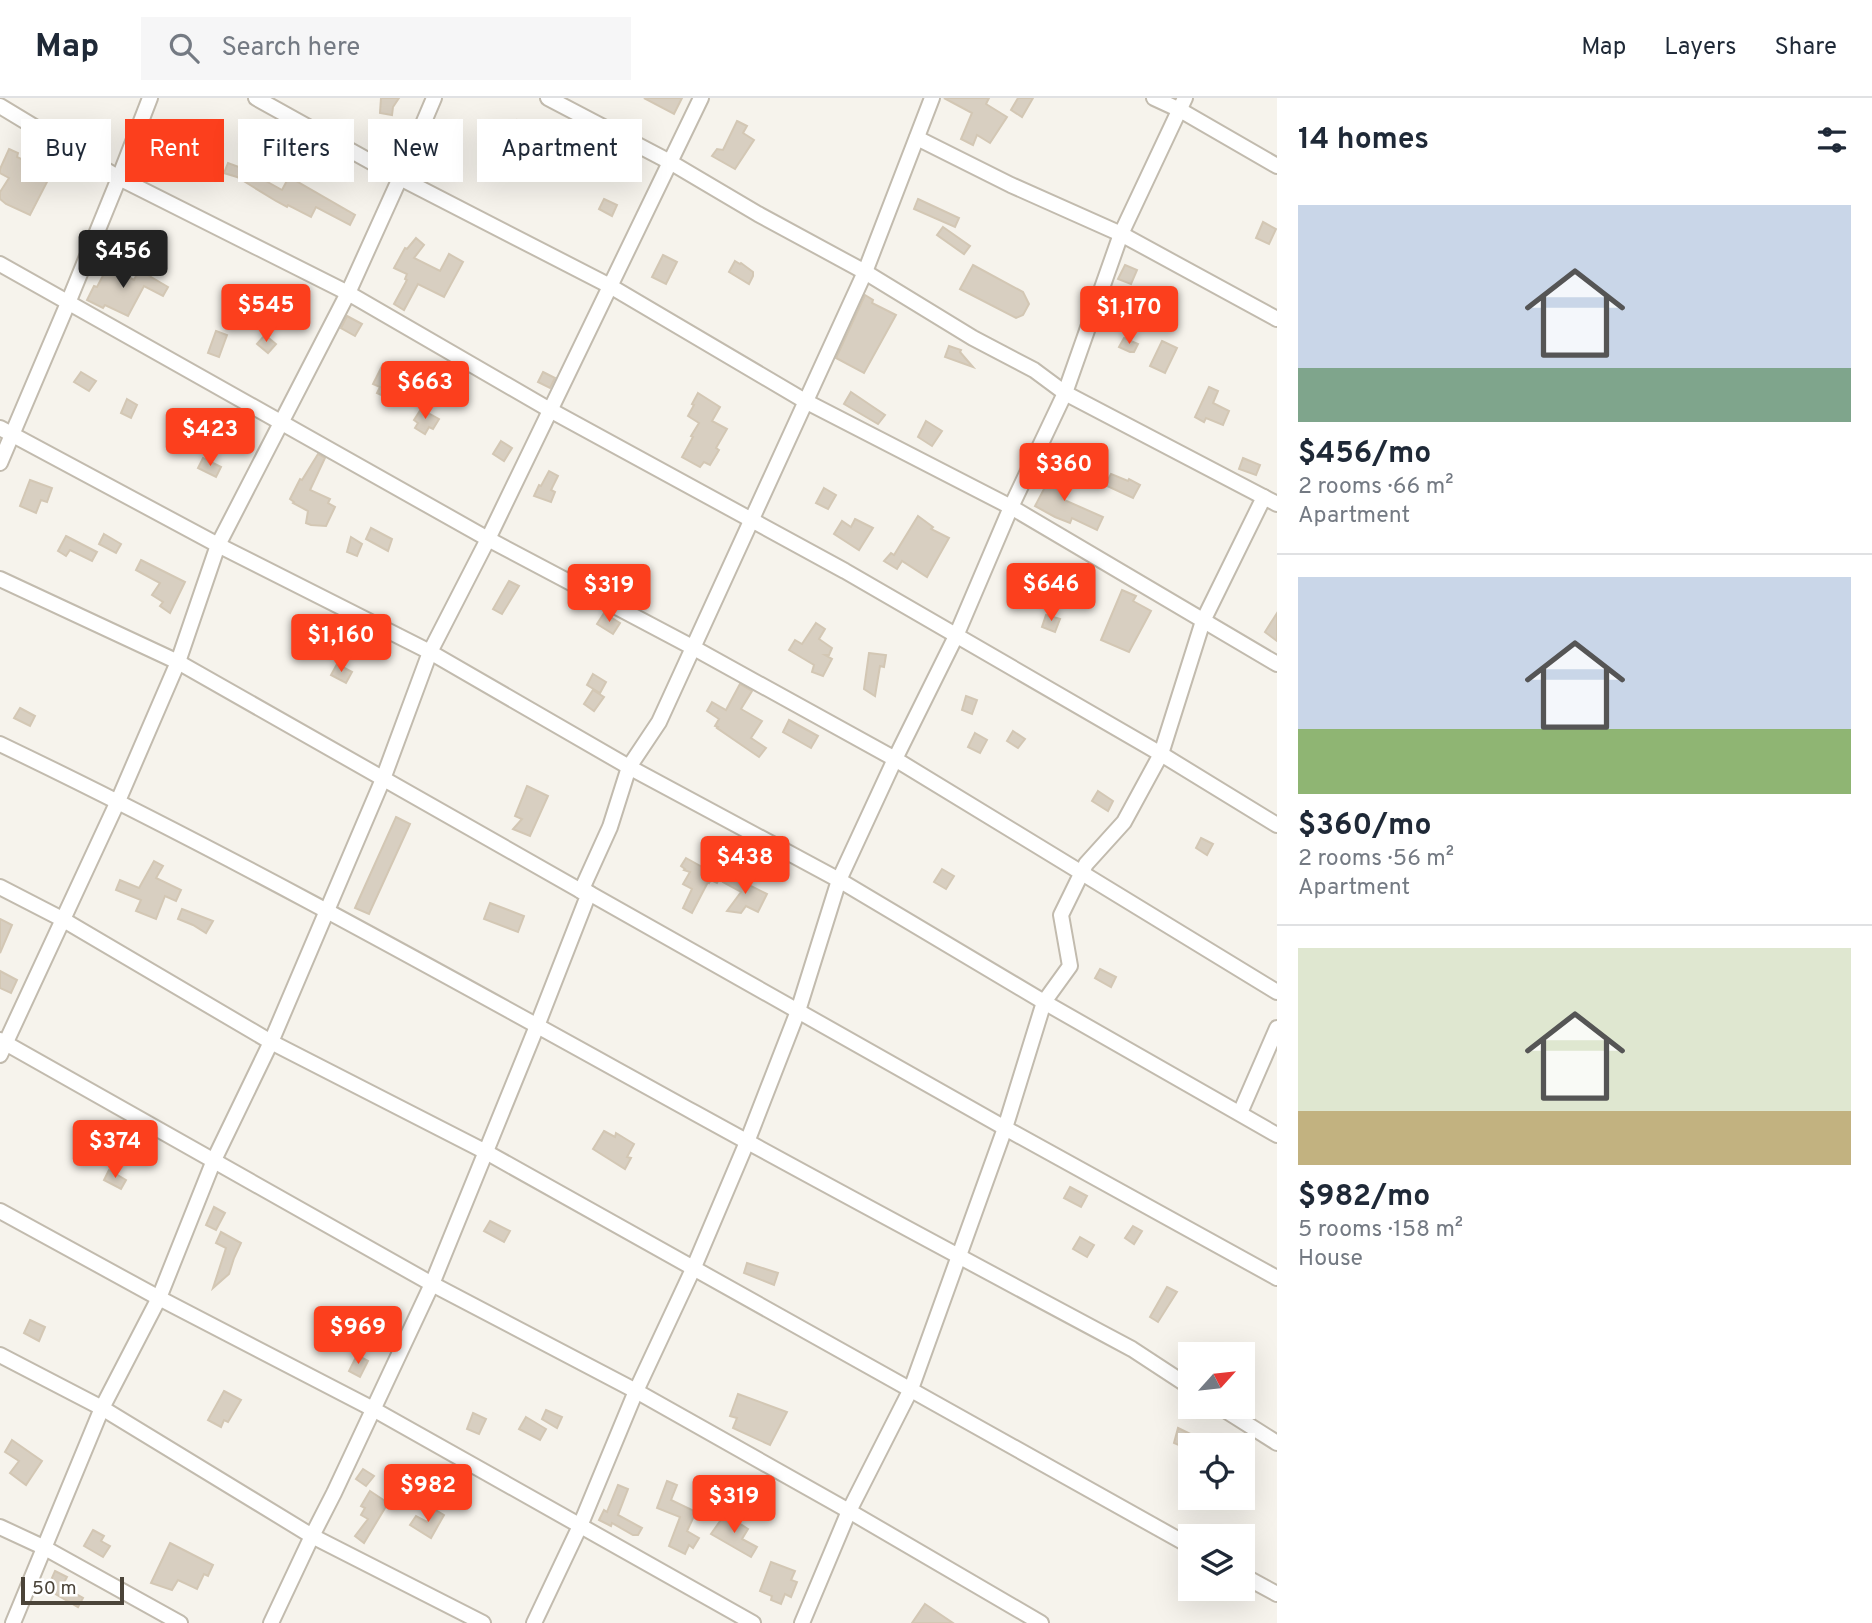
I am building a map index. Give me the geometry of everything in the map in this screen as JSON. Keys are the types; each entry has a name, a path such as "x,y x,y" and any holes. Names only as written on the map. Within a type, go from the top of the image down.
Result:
{"street":[{"path":"0,463 6,431 68,303 150,98"},
{"path":"256,98 368,160"},
{"path":"425,119 434,98"},
{"path":"548,98 670,162 865,272 973,338 1034,370 1065,393 1271,500 1203,621 1161,754 1124,822 1086,864 1061,915 1070,966 1044,1002 1005,1128 911,1389 849,1511 802,1623"},
{"path":"13,1623 102,1408 159,1298 214,1160 271,1042 383,779 430,652 488,539 701,98"},
{"path":"271,1623 432,1284 537,1026 610,827 628,767 659,722 865,272 932,98"},
{"path":"1154,98 1182,104 1277,166"},
{"path":"534,1623 580,1526 636,1391 694,1267 747,1142 798,1011 839,880 956,636 1011,507 1065,393 1121,234 1182,104"},
{"path":"0,106 119,178 348,293 550,410 956,636 1161,754 1277,825"},
{"path":"917,138 1011,186 1121,234 1277,319"},
{"path":"398,182 348,293 218,545 178,662 118,801 2,1046 214,1160 432,1284 636,1391 1041,1623"},
{"path":"408,182 610,286 805,401 1011,507 1277,664"},
{"path":"0,264 488,539 895,759 1277,992"},
{"path":"6,431 218,545 430,652 628,767 839,880 1044,1002 1277,1135"},
{"path":"0,579 178,662 1005,1128 1277,1278"},
{"path":"0,744 118,801 326,912 1132,1349 1178,1379"},
{"path":"0,887 62,919 271,1042 486,1152 1178,1539"},
{"path":"1240,1113 1277,1028"},
{"path":"0,1211 159,1298 373,1409 753,1623"},
{"path":"0,1354 102,1408 312,1536 483,1623"},
{"path":"1239,1419 1277,1443"},
{"path":"0,1527 43,1547 180,1623"},
{"path":"1255,1582 1277,1594"}],"building":[{"path":"381,98 399,98 393,107 392,115 380,113"},
{"path":"644,98 682,98 674,114"},
{"path":"944,98 989,98 986,104 1007,117 990,143 977,135 973,145 961,139 972,113"},
{"path":"1018,98 1033,98 1022,117 1011,110"},
{"path":"737,121 747,126 743,133 754,140 735,169 712,156 717,149 723,150"},
{"path":"9,149 18,153 17,157 21,159 21,182 47,182 30,215 0,199 0,192 9,178 0,173"},
{"path":"228,163 238,167 238,178 224,173"},
{"path":"245,182 268,182 282,190 286,182 298,182 355,215 350,225 316,207 311,217 288,205 287,207"},
{"path":"604,199 617,205 612,216 599,209"},
{"path":"918,199 959,218 955,227 914,209"},
{"path":"1263,222 1276,229 1269,244 1256,238"},
{"path":"943,227 970,246 964,254 937,235"},
{"path":"416,238 424,245 414,258 440,271 449,254 463,262 444,297 418,284 404,310 394,304 407,280 407,274 394,268 405,248"},
{"path":"663,255 677,262 666,284 652,277"},
{"path":"735,261 753,272 749,284 729,272"},
{"path":"973,265 1023,292 1029,304 1023,315 1016,318 960,289"},
{"path":"1125,265 1137,270 1131,284 1118,279"},
{"path":"108,266 134,280 139,270 168,287 163,296 144,286 128,316 105,305 103,308 87,300"},
{"path":"865,295 873,300 872,303 896,315 864,373 836,358"},
{"path":"347,316 362,324 355,336 341,328"},
{"path":"216,331 227,335 219,357 208,353"},
{"path":"265,335 276,344 268,353 257,344"},
{"path":"1124,338 1138,344 1134,352 1119,347"},
{"path":"1162,341 1177,348 1165,373 1150,366"},
{"path":"949,346 961,350 973,367 945,357"},
{"path":"383,364 408,377 396,402 377,393 380,387 373,384"},
{"path":"81,372 96,381 89,391 74,382"},
{"path":"543,372 555,378 550,388 538,382"},
{"path":"1209,387 1218,391 1213,403 1229,411 1223,425 1206,418 1204,422 1195,417"},
{"path":"851,392 885,415 878,424 844,404"},
{"path":"698,393 720,407 712,421 727,429 710,465 704,462 700,467 682,457 699,423 688,416"},
{"path":"127,399 137,405 131,418 121,413"},
{"path":"421,409 439,419 433,429 429,427 425,434 415,428 418,423 414,420"},
{"path":"926,421 942,431 932,446 918,437"},
{"path":"501,441 512,448 504,461 493,454"},
{"path":"318,454 325,458 310,490 330,499 328,503 335,507 326,526 306,523 308,511 290,499"},
{"path":"203,458 221,467 216,477 198,468"},
{"path":"1243,458 1260,465 1256,475 1239,469"},
{"path":"1054,470 1072,480 1062,499 1103,517 1097,530 1072,518 1070,523 1035,506"},
{"path":"549,471 558,476 551,490 555,492 551,502 534,496"},
{"path":"1111,474 1140,485 1133,498 1105,485"},
{"path":"30,480 52,488 47,502 41,500 36,513 20,506"},
{"path":"824,488 836,495 828,509 816,503"},
{"path":"918,516 933,527 931,529 949,538 927,577 902,561 897,569 884,561 891,553 894,555"},
{"path":"855,519 873,528 859,550 834,534 842,521 851,527"},
{"path":"371,528 392,539 388,551 366,539"},
{"path":"104,534 121,544 116,553 99,544"},
{"path":"66,536 97,552 92,561 70,550 66,556 58,551"},
{"path":"351,537 362,544 357,556 347,552"},
{"path":"141,560 185,582 170,613 160,606 163,602 152,595 160,583 136,570"},
{"path":"509,581 519,586 502,614 493,609"},
{"path":"1122,590 1136,596 1133,601 1151,611 1129,652 1101,640"},
{"path":"604,613 620,623 613,634 597,624"},
{"path":"1277,613 1277,641 1265,632"},
{"path":"1046,615 1060,619 1055,632 1042,627"},
{"path":"326,621 345,632 337,646 318,636"},
{"path":"816,623 825,629 819,639 832,648 829,655 825,655 832,659 823,676 812,672 814,665 789,650 795,640 802,644"},
{"path":"869,653 886,655 884,667 880,666 875,696 864,689"},
{"path":"337,664 352,672 346,683 331,675"},
{"path":"593,674 606,682 600,693 587,685"},
{"path":"740,684 752,691 741,709 762,721 751,738 766,748 759,757 717,728 715,726 719,719 707,711 712,702 726,710"},
{"path":"593,690 604,697 594,711 584,704"},
{"path":"966,696 977,700 972,714 962,710"},
{"path":"20,708 35,716 30,726 14,718"},
{"path":"789,720 818,736 811,748 783,732"},
{"path":"1013,731 1025,739 1018,748 1007,741"},
{"path":"975,733 987,740 980,753 968,747"},
{"path":"527,786 548,796 530,836 513,829 522,819 515,816"},
{"path":"1098,791 1113,801 1108,811 1092,801"},
{"path":"396,817 410,824 369,914 355,908"},
{"path":"1201,838 1213,844 1207,855 1196,848"},
{"path":"686,858 720,877 717,883 711,880 708,882 692,913 683,908 692,889 683,884 690,872 681,866"},
{"path":"154,861 163,866 156,878 181,890 176,901 165,896 156,919 136,911 141,900 116,890 120,880 139,888"},
{"path":"942,869 954,876 946,889 934,882"},
{"path":"727,874 767,894 758,912 746,906 741,913 727,911 741,892 723,882"},
{"path":"490,903 524,916 518,932 484,919"},
{"path":"182,909 213,921 206,933 178,919"},
{"path":"0,919 12,925 0,953"},
{"path":"1100,969 1116,977 1111,987 1095,978"},
{"path":"0,971 17,980 11,993 0,988"},
{"path":"604,1131 615,1137 616,1133 634,1144 627,1157 631,1158 625,1169 593,1149"},
{"path":"109,1170 126,1180 121,1189 104,1180"},
{"path":"1070,1187 1087,1196 1081,1207 1064,1198"},
{"path":"214,1207 225,1213 216,1230 206,1225"},
{"path":"490,1221 510,1231 504,1242 484,1231"},
{"path":"1133,1226 1142,1231 1134,1244 1125,1238"},
{"path":"221,1232 241,1243 229,1274 213,1288 226,1248 216,1243"},
{"path":"1080,1237 1094,1245 1087,1257 1073,1249"},
{"path":"747,1263 778,1273 774,1285 744,1273"},
{"path":"1167,1287 1177,1292 1158,1322 1150,1317"},
{"path":"30,1320 45,1327 39,1341 24,1333"},
{"path":"357,1355 368,1361 360,1377 349,1371"},
{"path":"224,1391 241,1400 228,1422 224,1420 221,1427 208,1420"},
{"path":"738,1394 787,1412 770,1445 733,1428 737,1418 730,1416"},
{"path":"546,1410 562,1417 557,1428 542,1419"},
{"path":"473,1413 486,1419 479,1434 467,1429"},
{"path":"526,1417 546,1429 540,1440 519,1429"},
{"path":"1178,1428 1188,1433 1178,1433 1178,1445 1174,1443"},
{"path":"12,1440 42,1461 26,1485 10,1473 19,1461 5,1452"},
{"path":"363,1469 374,1476 366,1486 356,1479"},
{"path":"667,1481 677,1485 671,1500 696,1512 687,1531 699,1538 693,1548 689,1545 685,1554 669,1546 680,1517 657,1508"},
{"path":"618,1485 628,1489 618,1515 642,1528 638,1535 599,1520 604,1510 607,1512"},
{"path":"370,1491 388,1503 364,1543 355,1536 368,1519 361,1515 365,1508 361,1506"},
{"path":"434,1509 444,1515 431,1538 410,1525 416,1516 427,1522"},
{"path":"725,1514 748,1529 742,1539 757,1547 751,1557 711,1534"},
{"path":"93,1530 104,1536 101,1541 110,1546 103,1557 84,1546"},
{"path":"170,1543 213,1565 208,1576 204,1574 197,1589 178,1580 172,1590 151,1583"},
{"path":"771,1562 795,1571 791,1580 797,1582 791,1597 785,1594 781,1604 760,1591"},
{"path":"55,1571 67,1577 62,1586 83,1598 78,1607 47,1589"},
{"path":"925,1604 953,1623 912,1623"}]}
